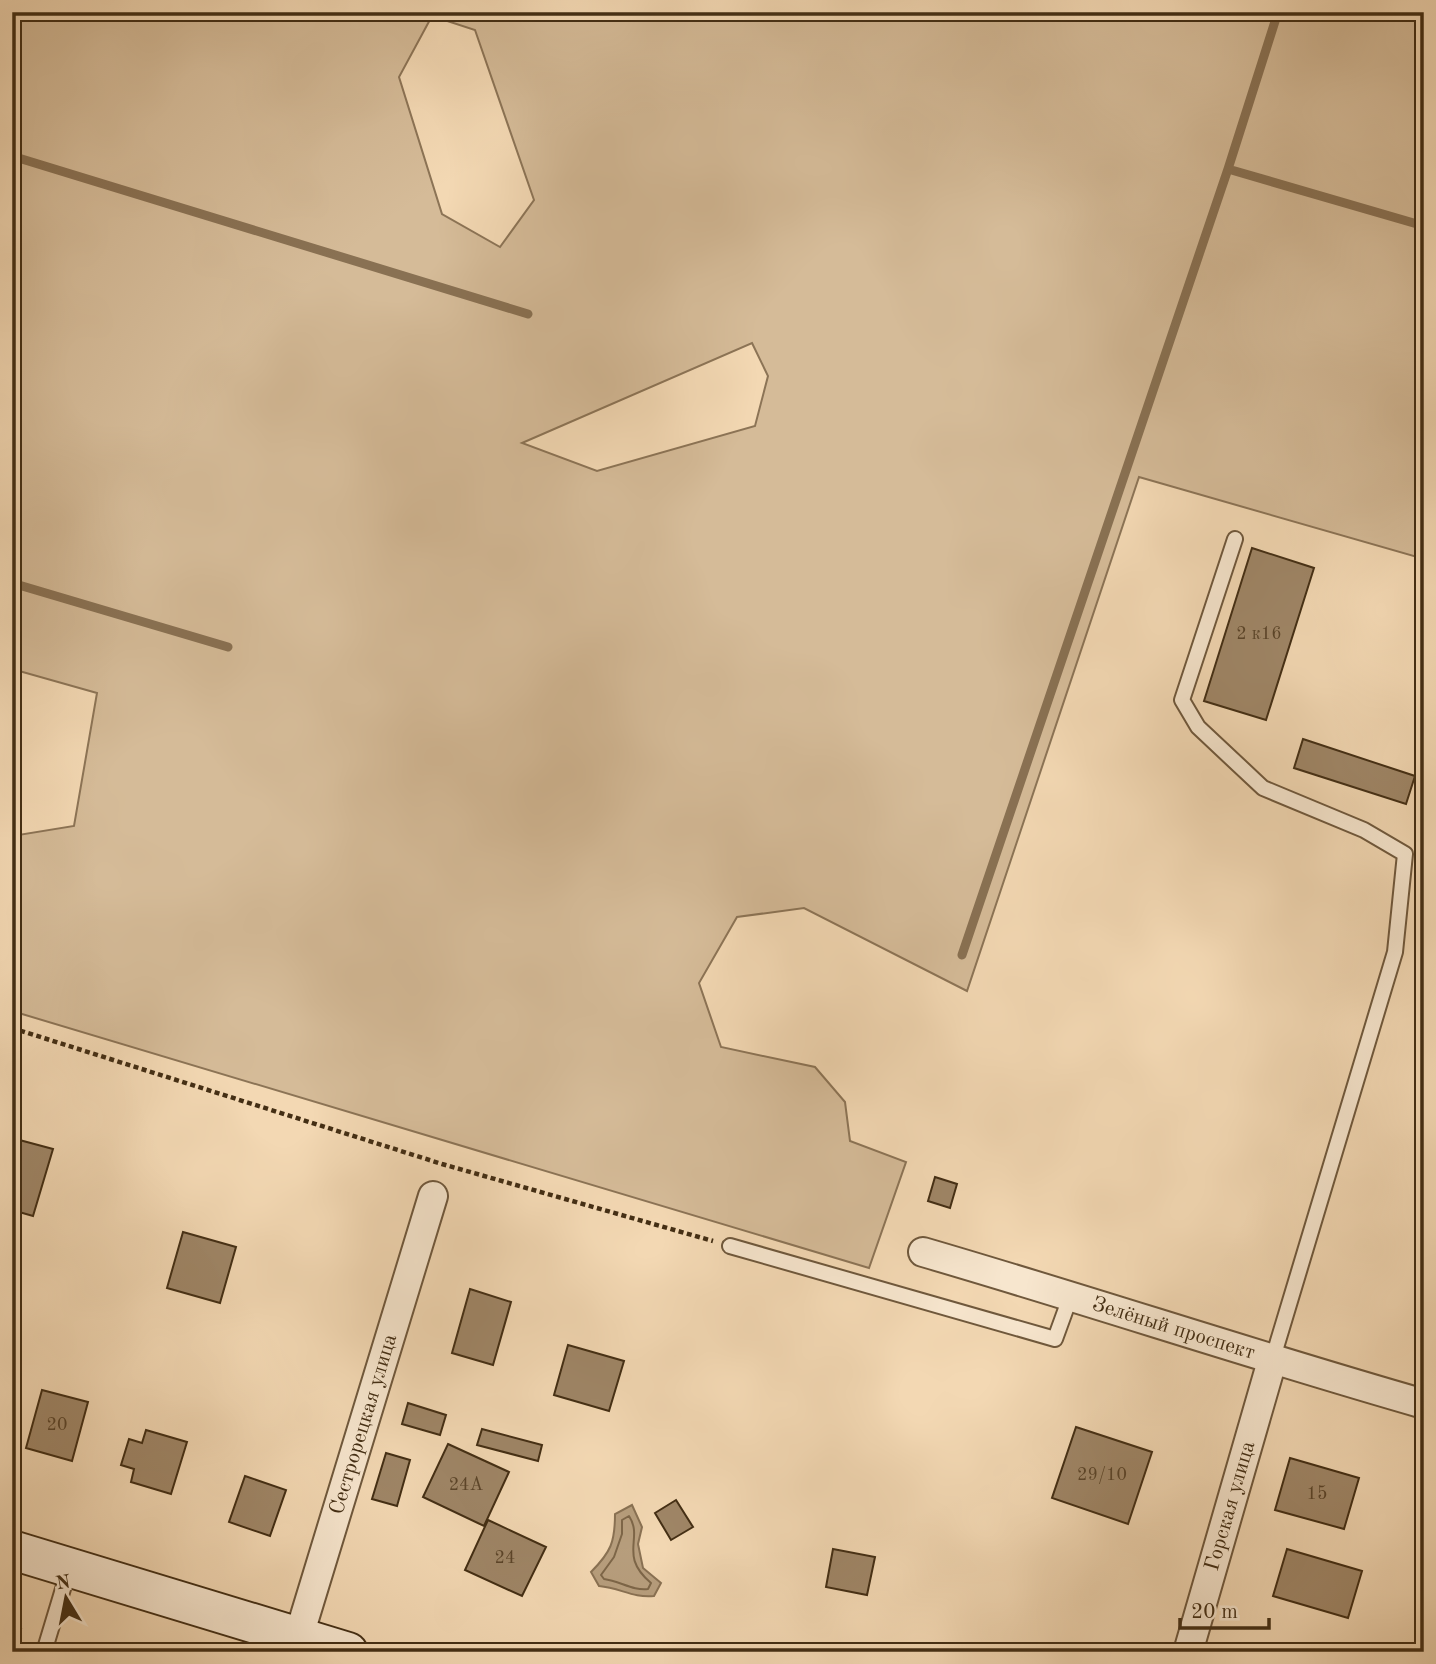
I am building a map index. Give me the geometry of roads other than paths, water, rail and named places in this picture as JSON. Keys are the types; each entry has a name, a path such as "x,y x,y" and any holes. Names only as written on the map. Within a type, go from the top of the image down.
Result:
{"street":[{"name":"Сестрорецкая улица","path":"296,1644 433,1196"},
{"name":"Зелёный проспект","path":"923,1252 1071,1295 1272,1361 1424,1404"},
{"name":"Горская улица","path":"1188,1652 1272,1361"},
{"path":"12,1550 296,1644 348,1652"}],"lane":[{"path":"1235,539 1182,700 1198,727 1264,788 1364,830 1405,854 1395,952 1272,1361"},
{"path":"730,1246 1055,1339 1071,1295"},
{"path":"44,1652 70,1567"}],"water":[{"path":"632,1505 642,1527 638,1544 643,1568 661,1583 654,1596 639,1596 599,1586 591,1572 610,1546 615,1514"}],"waterway":[{"path":"962,955 1228,169 1278,12"},
{"path":"12,156 528,314"},
{"path":"1228,169 1424,226"},
{"path":"12,583 228,647"}]}
